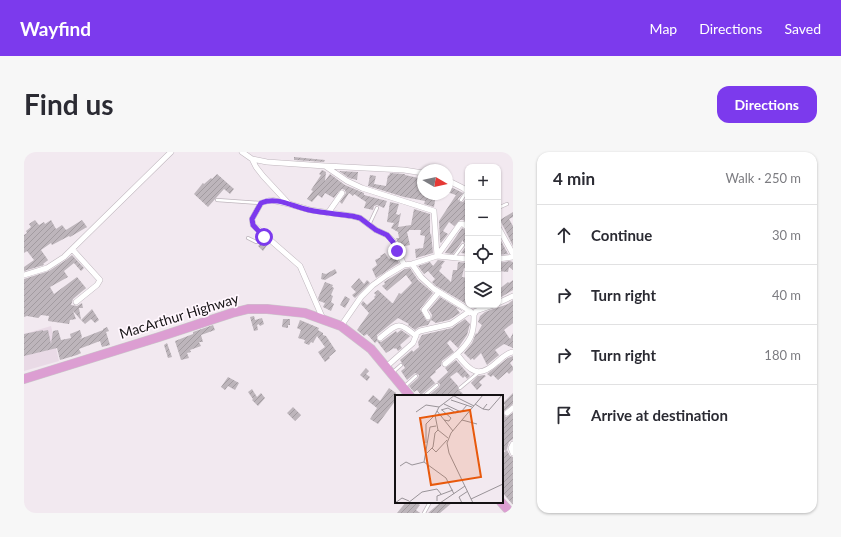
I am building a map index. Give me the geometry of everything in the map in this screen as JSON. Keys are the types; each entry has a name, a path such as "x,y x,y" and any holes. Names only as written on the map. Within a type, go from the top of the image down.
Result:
{"highway":[{"name":"MacArthur Highway","path":"24,379 232,313 248,309 267,309 305,313 341,326 371,349 409,395"},
{"path":"502,503 511,513"}],"street":[{"path":"24,275 55,264 170,152"},
{"path":"242,152 252,159 267,162 417,172"},
{"path":"252,159 263,176 289,204"},
{"path":"325,166 347,181 362,188 434,211 437,256"},
{"path":"453,183 465,190"},
{"path":"328,213 342,193"},
{"path":"323,319 300,266 264,237 253,225 252,222 261,203 271,200 296,207 360,218 369,226 387,235 393,242 404,265"},
{"path":"437,256 460,224 465,226"},
{"path":"501,233 513,255 501,258"},
{"path":"72,249 100,280 97,285 76,302"},
{"path":"341,326 353,307 365,293 387,275 404,265 437,256 465,259"},
{"path":"412,264 421,277 439,292 473,312"},
{"path":"428,316 424,310 439,292"},
{"path":"501,302 513,296"},
{"path":"446,364 466,346 471,338 474,328 473,312 476,308"},
{"path":"388,370 412,343 420,331 451,324 473,312 485,308"},
{"path":"380,338 394,327 400,325 416,336"},
{"path":"457,354 467,368 473,371 479,371 491,368 507,354 513,352"},
{"path":"507,413 513,408"},
{"path":"513,444 511,448 513,453"}],"lane":[{"path":"461,200 465,195"},
{"path":"216,200 261,203"},
{"path":"501,207 507,204"},
{"path":"369,226 378,208"},
{"path":"248,238 256,242 264,237"},
{"path":"454,257 463,245"},
{"path":"388,370 401,365"},
{"path":"460,388 479,371"},
{"path":"403,387 416,376"},
{"path":"425,395 436,385"},
{"path":"424,513 429,503"}],"shaded area":[{"path":"51,326 59,361 24,371 24,334"}],"building":[{"path":"294,157 325,160 324,162 294,160"},
{"path":"322,170 326,172 325,181 330,174 345,185 364,193 364,195 387,201 384,208 377,205 374,206 373,210 364,208 366,202 354,194 353,196 349,193 342,204 340,202 346,193 345,190 342,189 334,198 325,193 322,198 318,195 312,202 307,199 313,191 311,190 321,175 319,174"},
{"path":"339,171 358,172 357,180 349,178"},
{"path":"390,173 405,174 417,178 417,199 368,186 370,175 376,176 374,184 386,186 388,175 389,176"},
{"path":"217,174 234,189 230,194 224,189 208,207 194,194 203,183 204,184 211,178 212,179"},
{"path":"453,188 463,193 458,199 460,202 463,202 465,200 465,221 460,220 454,226 449,222 443,231 448,234 441,243 439,221 456,195 453,194"},
{"path":"420,200 435,200 434,207 424,204 425,201"},
{"path":"390,202 399,204 396,214 399,215 401,213 398,227 411,225 414,209 430,214 430,235 431,233 433,253 416,258 415,249 423,248 425,236 420,235 421,230 409,230 407,232 410,245 400,247 396,238 399,238 398,232 391,228 394,223 387,222"},
{"path":"513,212 513,217 509,219 513,226 513,246 501,222 501,219"},
{"path":"35,220 39,225 44,222 45,224 51,220 56,229 62,225 66,230 82,220 87,227 52,245 51,243 41,250 48,260 43,264 44,265 24,271 24,267 34,260 27,251 24,253 24,235 31,227 29,224"},
{"path":"462,228 465,230 465,243 463,240 453,254 445,253"},
{"path":"264,240 268,244 263,251 258,246"},
{"path":"501,241 508,254 501,255"},
{"path":"465,247 465,254 461,253"},
{"path":"385,253 389,259 395,256 399,263 376,278 372,269 377,265 375,260"},
{"path":"72,255 84,268 81,271 74,263 64,271 68,277 50,287 54,294 77,277 86,288 73,299 71,305 77,306 82,303 83,308 79,308 81,320 73,311 76,319 70,320 69,324 48,321 49,316 41,315 38,318 27,316 24,317 24,279 49,271"},
{"path":"438,260 445,261 439,271 451,282 453,270 457,270 458,262 465,263 462,277 465,278 465,303 436,286 432,282 435,279 428,271 424,274 418,266 430,262 433,266"},
{"path":"501,262 513,262 513,270 509,267 508,272 501,271"},
{"path":"410,268 418,280 433,293 420,309 426,320 428,321 431,319 432,315 429,310 440,297 463,311 456,308 460,313 449,320 436,323 431,320 428,325 419,327 415,330 408,325 409,324 398,318 377,335 377,340 381,342 396,331 397,333 401,330 410,336 400,345 402,348 398,351 394,348 386,353 377,341 375,343 367,334 364,336 357,330 369,313 361,304 363,301 367,305 375,298 374,297 376,295 374,293 378,290 393,303 399,293 401,294 412,283 406,275 387,291 382,286 385,284 384,282 405,269"},
{"path":"335,269 337,273 325,280 321,279 322,273 326,274"},
{"path":"359,278 364,284 367,280 370,283 355,298 352,295 356,292 351,287"},
{"path":"513,280 513,290 501,297 501,288 508,282 509,283"},
{"path":"325,282 333,285 332,287 334,288 331,295 333,296 331,302 334,304 331,311 323,307 325,303 319,301 318,298"},
{"path":"345,296 350,299 345,308 340,305"},
{"path":"513,300 513,323 504,330 510,339 513,333 513,348 504,344 495,350 499,355 487,365 481,353 474,360 472,358 471,360 464,353 472,343 476,333 477,334 482,325 478,322 480,316 485,312 501,308 501,306"},
{"path":"92,309 99,320 95,323 91,319 85,324 81,320"},
{"path":"254,316 255,320 262,318 264,324 260,326 259,324 257,325 258,330 254,331 250,317"},
{"path":"283,319 290,319 290,325 288,325 288,328 282,327"},
{"path":"465,319 470,324 467,335 458,348 450,340 447,343 454,352 442,361 441,366 430,377 435,383 421,395 417,390 414,392 409,386 418,378 419,375 415,373 407,380 401,371 405,368 400,360 412,350 413,352 419,347 418,342 422,335 452,328"},
{"path":"300,320 319,328 318,330 326,336 336,351 325,362 318,352 325,347 317,336 313,343 311,342 309,345 304,343 305,340 298,338 301,330 297,328"},
{"path":"213,325 215,330 201,335 203,342 199,342 201,346 190,350 191,352 187,353 189,358 181,360 175,341 193,334 193,332"},
{"path":"107,327 109,331 106,332 110,345 102,347 100,341 79,349 81,353 77,355 60,360 57,348 24,356 24,334 48,330 51,344 53,331 58,330 61,340 71,338 70,334 80,330 82,337 80,339"},
{"path":"167,343 172,357 168,358 164,345"},
{"path":"513,356 513,360 510,363 513,370 509,374 507,372 498,380 493,375 491,377 487,374 508,358"},
{"path":"456,360 470,376 467,379 465,376 463,378 457,372 450,377 464,395 429,395 439,387 440,384 437,382 448,372 445,368"},
{"path":"366,368 369,371 366,374 370,377 367,381 360,375"},
{"path":"478,376 486,376 479,382 482,385 477,390 471,383"},
{"path":"228,377 239,383 235,390 228,386 225,390 221,387"},
{"path":"389,388 396,393 395,401 378,424 370,419 377,408 368,401 373,395 380,401"},
{"path":"252,389 257,397 261,393 265,398 258,406 252,400 253,399 248,392"},
{"path":"513,393 513,404 503,412 505,405 503,403"},
{"path":"293,407 301,415 295,421 287,413"},
{"path":"503,412 506,417 513,413 513,439 509,442 505,451 503,448"},
{"path":"507,450 510,456 513,457 513,505 503,493 503,453"},
{"path":"405,503 417,503 420,505 416,510 420,513 397,513"},
{"path":"440,503 452,503 440,513 428,513"}],"route":[{"path":"264,237 253,225 252,219 258,206 265,201 271,200 310,210 360,218 369,226 387,235 393,242 397,251"}]}
